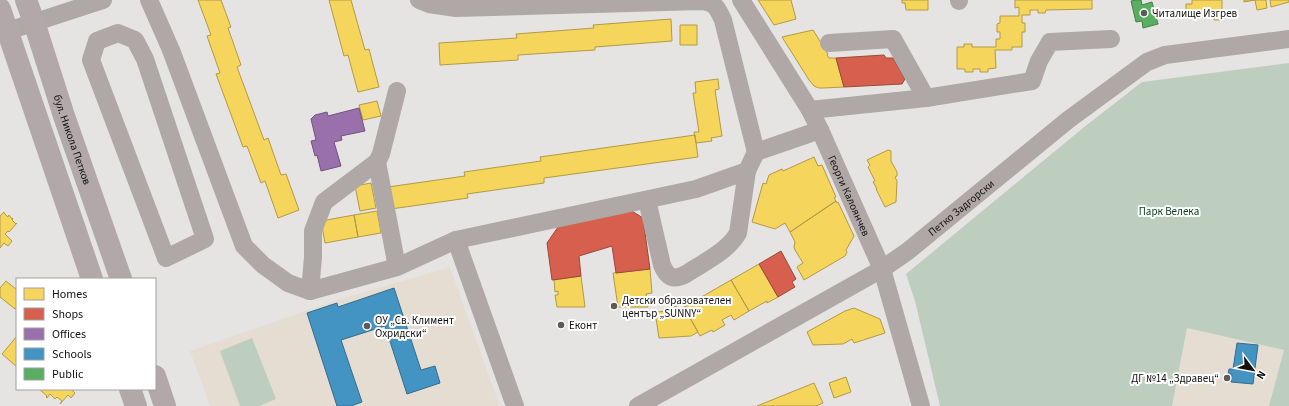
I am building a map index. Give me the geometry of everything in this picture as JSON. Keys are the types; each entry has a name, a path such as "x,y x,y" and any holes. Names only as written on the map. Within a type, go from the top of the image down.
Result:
{"main road":[{"name":"бул. Никола Петков","path":"26,0 64,116 121,278"},
{"path":"0,9 92,278"},
{"path":"156,379 166,406"},
{"path":"130,390 136,406"}],"street":[{"path":"8,31 103,0"},
{"path":"150,0 171,50 244,246 263,265 288,283 310,291 397,267 456,240 696,189 747,171"},
{"name":"Георги Калоянчев","path":"741,0 810,110 882,269 922,406"},
{"path":"425,1 456,8 700,1 710,2 718,8 723,20 756,152 747,171 738,233 727,247 686,274 678,278 671,277 665,272 662,265 647,200"},
{"path":"118,33 135,40 144,59 205,240 166,258 91,60 97,41 118,33"},
{"path":"829,43 893,39 926,98"},
{"path":"810,110 926,98 1032,81 1039,62 1050,42 1111,39"},
{"name":"Петко Задгорски","path":"638,406 882,269 908,251 1068,120 1147,62 1165,55 1289,39"},
{"path":"144,59 171,50"},
{"path":"310,291 313,257 312,231 324,202 377,162 381,154 397,91"},
{"path":"756,152 820,130"},
{"path":"377,162 397,267"},
{"path":"456,240 515,406"}],"shaded area":[{"name":"ОУ „Св. Климент Охридски“","path":"450,267 500,406 210,406 190,351 337,300"},
{"name":"ДГ №14 „Здравец“","path":"1187,328 1284,350 1269,406 1172,406"}],"green space":[{"name":"Парк Велека","path":"1289,63 1289,406 1269,406 1284,350 1187,328 1172,406 940,406 915,301 906,274 1083,128 1142,82"},
{"path":"252,338 276,399 259,406 240,406 220,351"}],"building: Homes":[{"path":"198,0 221,0 231,27 228,28 241,65 237,67 264,140 268,138 281,175 286,174 299,210 278,218 265,181 261,183 247,146 243,147 216,74 220,73 207,36 211,35"},
{"path":"329,0 351,0 365,50 369,49 379,87 358,92 348,55 344,56"},
{"path":"758,0 791,0 796,19 774,25"},
{"path":"902,0 928,0 928,10 906,10 905,3 902,3"},
{"path":"1015,0 1092,0 1092,9 1046,10 1045,13 1038,13 1038,10 1030,10 1030,15 1022,15 1022,23 1025,23 1025,32 1022,32 1022,47 1012,47 1012,50 995,50 996,68 988,69 988,72 980,72 980,69 973,69 973,72 965,72 965,69 957,69 957,47 964,47 964,44 972,44 972,47 996,47 996,39 1000,39 1000,32 997,32 997,24 1000,23 1000,16 1019,16 1019,7 1015,8"},
{"path":"1192,0 1222,0 1222,20 1214,20 1214,16 1186,17 1186,4 1192,4"},
{"path":"1244,0 1255,0 1244,2"},
{"path":"1255,0 1266,0 1267,8 1257,10"},
{"path":"1270,0 1289,0 1289,2 1271,7"},
{"path":"671,19 672,41 595,47 595,50 518,55 518,60 440,65 439,43 517,38 516,34 594,28 593,25"},
{"path":"680,25 697,25 697,45 680,45"},
{"path":"813,30 829,58 836,58 844,87 819,88 814,86 782,37"},
{"path":"718,79 719,89 715,90 722,136 711,138 712,141 696,143 694,132 699,132 693,93 696,93 695,82"},
{"path":"377,101 381,116 363,120 359,105"},
{"path":"695,135 698,157 544,178 544,183 467,194 468,198 391,209 388,187 465,176 464,172 541,161 540,157"},
{"path":"888,150 891,151 891,161 897,172 897,176 895,177 897,181 896,202 885,207 873,182 875,181 868,167 870,165 867,160"},
{"path":"814,157 818,166 822,165 836,197 834,198 836,201 790,232 785,223 775,229 752,222 763,183 766,184 769,175 782,169 783,171"},
{"path":"371,183 376,208 360,211 355,186"},
{"path":"836,201 837,203 838,202 854,236 846,250 847,252 845,256 804,280 797,267 803,263 795,250 795,242 790,232"},
{"path":"377,211 381,233 358,237 354,215"},
{"path":"4,212 8,217 9,215 12,219 13,218 12,220 16,224 17,223 9,232 8,231 5,234 12,241 8,246 4,243 0,248 0,216"},
{"path":"354,215 358,237 325,243 321,221"},
{"path":"759,264 778,297 749,311 731,280"},
{"path":"650,269 652,293 646,294 648,307 618,307 613,273"},
{"path":"581,276 585,307 557,307 555,295 558,295 558,291 555,292 554,280"},
{"path":"731,280 749,311 734,320 731,315 722,320 725,325 713,332 712,330 700,336 684,307"},
{"path":"6,281 16,289 15,309 0,297 0,288"},
{"path":"676,306 678,310 684,307 698,332 691,336 659,338 655,312 668,311"},
{"path":"854,308 880,319 885,333 854,343 852,339 843,344 813,345 807,332 845,311"},
{"path":"16,337 16,366 2,354"},
{"path":"846,377 851,392 834,398 829,383"},
{"path":"814,383 823,403 816,406 757,406"},
{"path":"40,390 72,390 75,393 71,398 68,395 60,404 62,401 57,397 55,399 50,394 47,398 47,396"}],"building: Shops":[{"path":"884,55 886,58 893,58 905,79 902,84 844,87 836,58"},
{"path":"627,208 643,218 650,269 616,273 612,246 579,256 581,276 552,280 547,243 558,227"},
{"path":"781,251 796,279 792,282 795,287 778,297 759,264"}],"building: Offices":[{"path":"359,108 365,131 341,136 342,140 334,142 341,166 321,171 317,155 315,156 311,141 316,140 311,119 315,115 327,112 328,116"}],"building: Schools":[{"path":"394,288 421,370 435,366 440,383 407,394 385,326 341,340 362,402 351,406 337,406 307,313 337,303 338,307"},
{"path":"1237,343 1258,345 1253,384 1231,382 1232,374 1228,374 1229,369 1233,369"}],"building: Public":[{"name":"Читалище Изгрев","path":"1141,0 1142,5 1152,2 1158,24 1143,28 1142,21 1136,22 1131,1"}],"place":[{"name":"Читалище Изгрев","path":"1144,13"},
{"name":"Детски образователен център „SUNNY“","path":"614,306"},
{"name":"Еконт","path":"561,325"},
{"name":"ОУ „Св. Климент Охридски“","path":"367,326"},
{"name":"ДГ №14 „Здравец“","path":"1227,378"}]}
